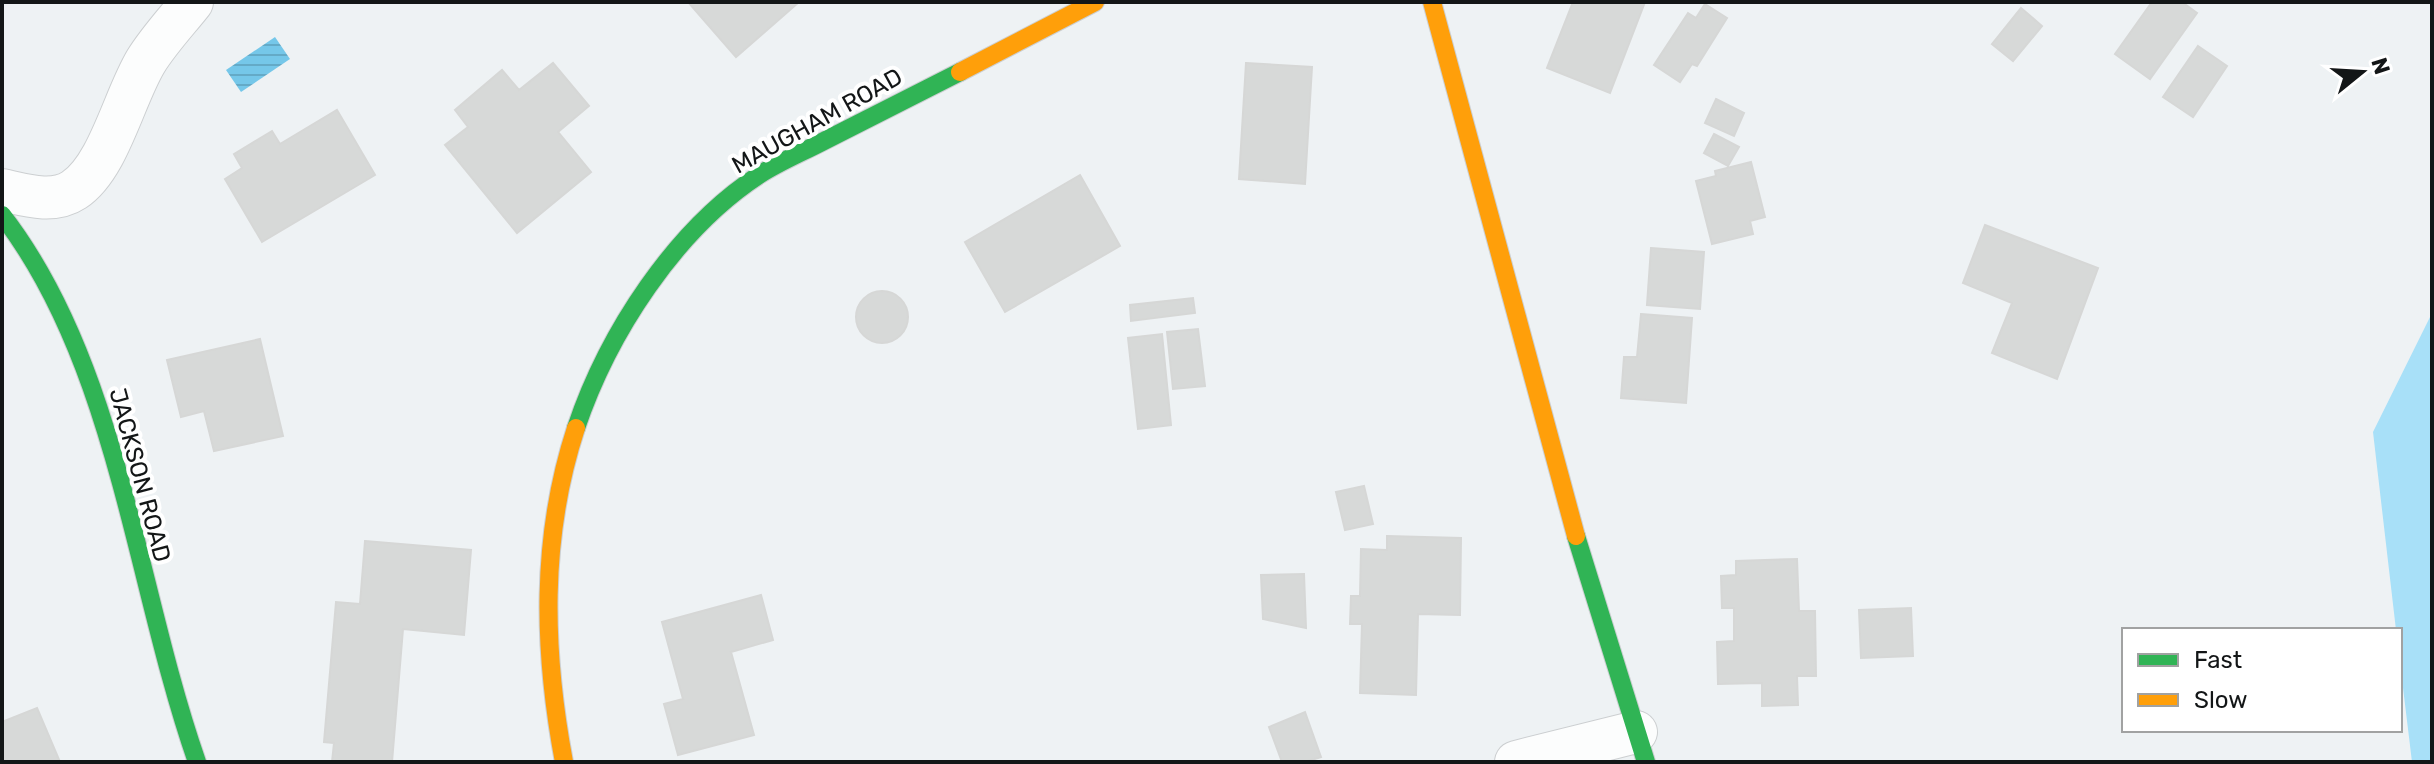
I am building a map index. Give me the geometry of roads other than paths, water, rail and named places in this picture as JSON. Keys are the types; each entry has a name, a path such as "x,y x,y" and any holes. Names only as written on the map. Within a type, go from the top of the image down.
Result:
{"street":[{"path":"2,190 36,198 59,197 74,190 93,172 146,61 192,2"},
{"name":"MAUGHAM ROAD","path":"564,762 553,713 547,648 553,529 564,473 581,414 655,275 713,210 761,174 1095,2"},
{"path":"1432,2 1580,550 1641,747 1516,762"},
{"name":"JACKSON ROAD","path":"2,215 24,241 66,314 88,368 157,640 197,762"}]}
